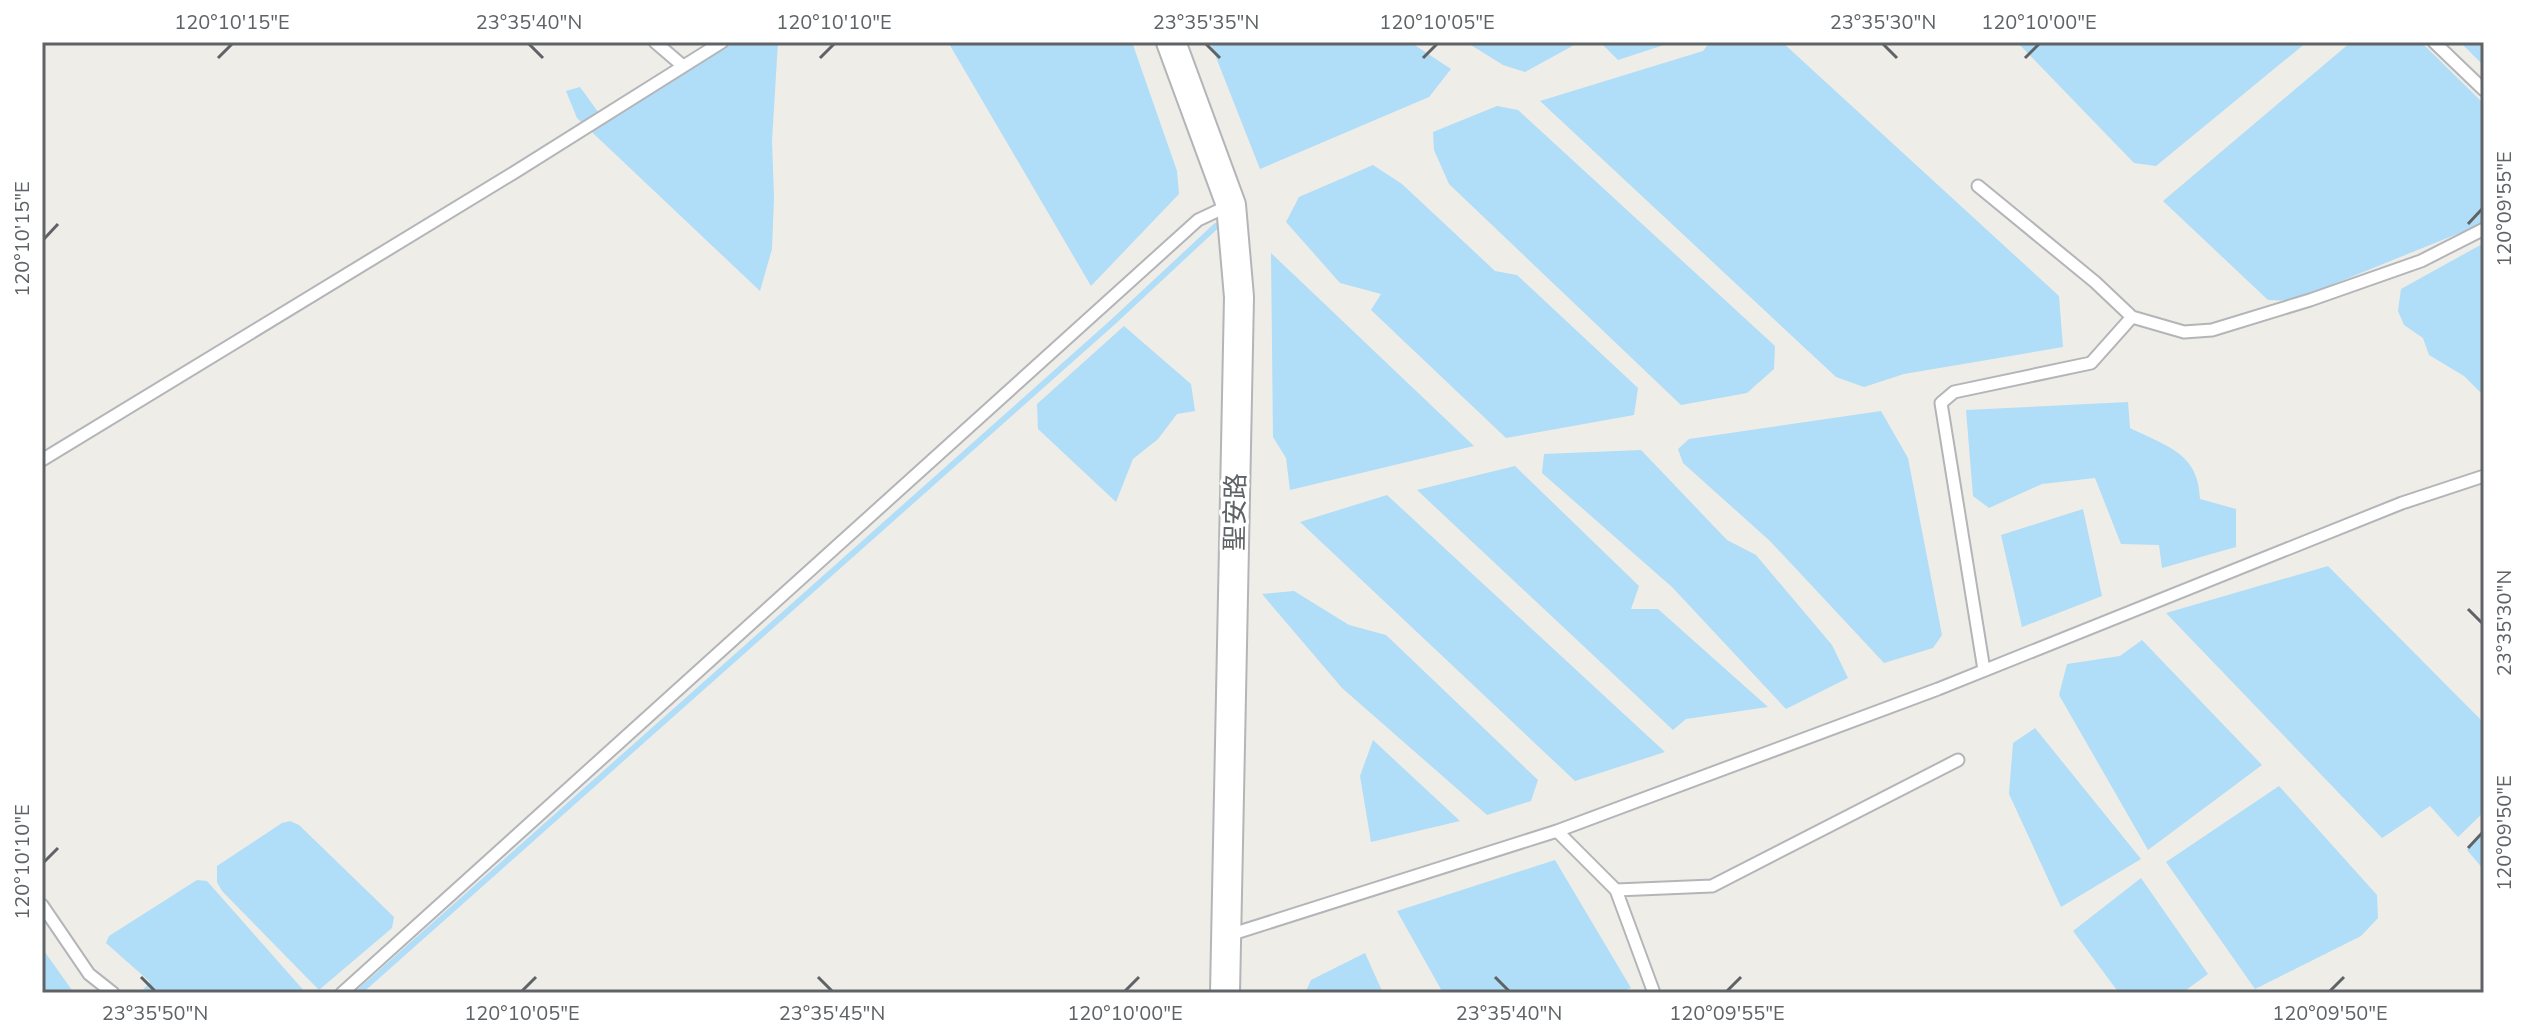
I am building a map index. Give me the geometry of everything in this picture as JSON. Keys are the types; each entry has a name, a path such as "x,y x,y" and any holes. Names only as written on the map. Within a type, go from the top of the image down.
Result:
{"street":[{"name":"聖安路","path":"1171,42 1231,205 1239,297 1225,993"}],"lane":[{"path":"655,42 683,66"},
{"path":"42,460 722,42"},
{"path":"2434,42 2484,90"},
{"path":"1978,186 2095,282 2132,317 2184,332 2212,330 2310,300 2421,261 2484,229"},
{"path":"342,993 1198,220 1231,205"},
{"path":"1984,670 1941,403 1954,392 2091,363 2132,317"},
{"path":"1225,936 1557,831 1984,670 2402,503 2484,476"},
{"path":"1616,890 1712,886 1958,760"},
{"path":"1557,831 1616,890 1654,993"},
{"path":"42,905 89,974 113,993"}],"water":[{"path":"730,42 778,42 772,141 772,249 760,291 577,118 566,91 580,87 601,116"},
{"path":"948,42 1132,42 1177,171 1179,194 1091,286"},
{"path":"1210,42 1410,42 1451,69 1429,97 1260,169"},
{"path":"1466,42 1576,44 1525,72 1503,65"},
{"path":"1600,42 1673,42 1618,60"},
{"path":"1710,42 1782,42 2059,296 2063,347 1904,374 1864,387 1836,377 1540,101 1703,51"},
{"path":"2017,42 2307,42 2156,166 2134,163"},
{"path":"2351,42 2421,42 2484,104 2484,223 2292,301 2268,300 2163,201"},
{"path":"2460,42 2484,42 2484,66"},
{"path":"1497,106 1518,110 1775,346 1774,369 1747,393 1681,405 1449,184 1434,150 1433,132"},
{"path":"1373,165 1402,184 1495,271 1517,275 1638,388 1634,415 1506,438 1371,310 1381,294 1340,283 1286,222 1299,197"},
{"path":"2484,243 2484,396 2464,376 2429,355 2423,338 2404,325 2398,311 2401,289"},
{"path":"1271,253 1474,446 1290,490 1286,458 1273,437"},
{"path":"1124,326 1191,384 1195,411 1177,414 1158,439 1133,459 1116,502 1038,429 1037,404"},
{"path":"2128,402 2130,428 2168,446 2187,461 2194,471 2200,499 2236,509 2236,547 2162,568 2159,545 2121,544 2095,478 2042,484 1989,508 1973,496 1966,410"},
{"path":"1881,411 1908,458 1942,635 1933,648 1884,663 1770,541 1683,463 1678,449 1689,439"},
{"path":"1641,450 1727,540 1756,555 1832,645 1848,678 1786,709 1672,587 1542,473 1544,454"},
{"path":"1515,466 1639,586 1631,609 1658,609 1768,707 1686,719 1673,730 1417,490"},
{"path":"1387,495 1665,752 1575,781 1300,522"},
{"path":"2083,509 2102,596 2022,627 2001,535"},
{"path":"2328,566 2484,723 2484,812 2458,837 2430,806 2382,838 2166,613"},
{"path":"1294,591 1349,625 1386,635 1538,780 1531,801 1487,815 1342,688 1262,594"},
{"path":"2142,640 2262,765 2148,850 2059,695 2067,664 2120,656"},
{"path":"2035,728 2141,859 2061,907 2009,794 2013,743"},
{"path":"1373,740 1460,821 1371,842 1360,776"},
{"path":"2279,786 2377,895 2378,918 2361,936 2255,989 2166,862"},
{"path":"290,821 299,825 394,917 392,928 319,990 222,891 217,882 217,866 282,823"},
{"path":"2484,833 2484,870 2467,850"},
{"path":"1555,860 1631,988 1619,993 1443,993 1397,911"},
{"path":"2141,878 2208,974 2182,993 2119,993 2073,931"},
{"path":"197,880 207,881 306,993 140,993 150,982 106,943 109,936"},
{"path":"42,948 74,993 42,993"},
{"path":"1365,953 1383,993 1305,993 1311,980"}],"waterway":[{"path":"358,993 1113,322 1216,226"}]}
